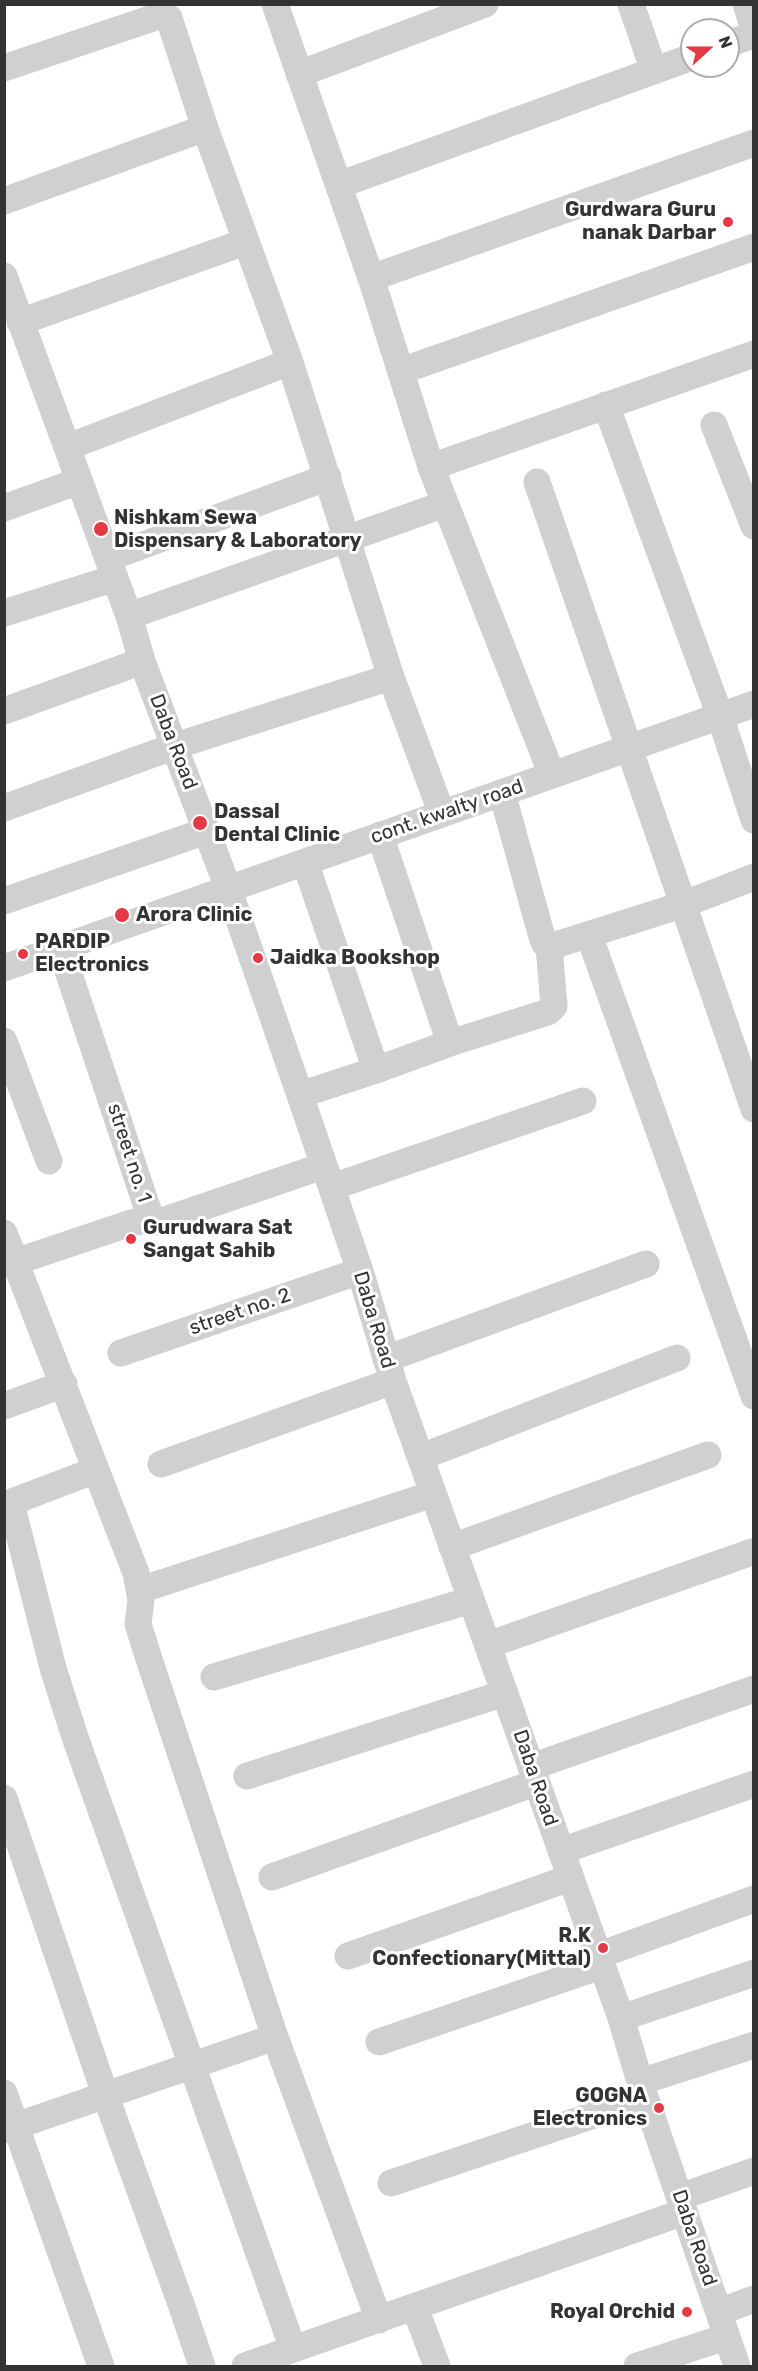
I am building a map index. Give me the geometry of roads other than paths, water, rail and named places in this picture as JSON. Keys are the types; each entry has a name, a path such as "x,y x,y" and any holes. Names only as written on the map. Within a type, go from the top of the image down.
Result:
{"street":[{"path":"276,4 371,278 430,467 552,775"},
{"path":"299,74 485,4"},
{"path":"631,4 654,71"},
{"path":"740,40 750,36 753,30 746,4"},
{"path":"4,68 165,15 169,18 245,242 290,362 391,677 442,814"},
{"path":"339,185 680,61"},
{"path":"4,201 205,128"},
{"path":"371,278 753,143"},
{"path":"14,317 245,242"},
{"path":"401,370 753,247"},
{"name":"Daba Road","path":"4,276 14,317 68,447 129,616 142,661 228,888 360,1271 389,1370 621,2018 643,2090 737,2367"},
{"path":"430,467 753,354"},
{"path":"68,447 290,362"},
{"path":"606,405 720,716 753,820"},
{"path":"714,425 753,526"},
{"path":"4,613 328,477"},
{"path":"4,508 79,481"},
{"path":"537,482 753,1109"},
{"path":"129,616 445,504"},
{"path":"4,711 142,661"},
{"path":"4,808 175,746 391,677"},
{"name":"cont. kwalty road","path":"4,968 753,704"},
{"path":"300,1095 551,1009 555,1001 549,946 545,944 542,937 502,793"},
{"path":"4,901 206,831"},
{"path":"380,835 450,1042"},
{"path":"305,861 376,1070"},
{"path":"549,946 682,904 753,877"},
{"path":"589,935 753,1395"},
{"name":"street no. 1","path":"60,947 150,1219 159,1222 328,1176 583,1101"},
{"path":"4,1041 49,1161"},
{"path":"15,1262 130,1222 150,1219"},
{"path":"4,1233 15,1262 15,1295 64,1384 136,1574 140,1590 138,1613 141,1634 275,2037 379,2320"},
{"path":"160,1464 646,1264"},
{"name":"street no. 2","path":"121,1353 360,1271"},
{"path":"421,1457 677,1358"},
{"path":"4,1406 64,1384"},
{"path":"452,1547 708,1455"},
{"path":"96,1470 8,1504 53,1668 75,1737 293,2349"},
{"path":"140,1590 433,1494"},
{"path":"488,1645 752,1552"},
{"path":"214,1677 471,1600"},
{"path":"272,1877 753,1689"},
{"path":"248,1776 505,1693"},
{"path":"561,1851 753,1784"},
{"path":"4,1798 105,2094 182,2304 202,2367"},
{"path":"348,1956 570,1878"},
{"path":"379,2042 599,1961 753,1899"},
{"path":"621,2018 753,1973"},
{"path":"10,2128 275,2037"},
{"path":"391,2183 643,2090 753,2045"},
{"path":"4,2093 10,2128 101,2367"},
{"path":"245,2367 415,2308 682,2205 753,2171"},
{"path":"637,2367 723,2324 753,2299"},
{"path":"415,2308 437,2367"}],"place":[{"name":"Gurdwara Guru nanak Darbar","path":"728,222"},
{"name":"Nishkam Sewa Dispensary & Laboratory","path":"101,529"},
{"name":"Dassal Dental Clinic","path":"200,823"},
{"name":"Arora Clinic","path":"122,915"},
{"name":"PARDIP Electronics","path":"23,954"},
{"name":"Jaidka Bookshop","path":"258,958"},
{"name":"Gurudwara Sat Sangat Sahib","path":"131,1239"},
{"name":"R.K Confectionary(Mittal)","path":"603,1948"},
{"name":"GOGNA Electronics","path":"659,2108"},
{"name":"Royal Orchid","path":"687,2312"}]}
